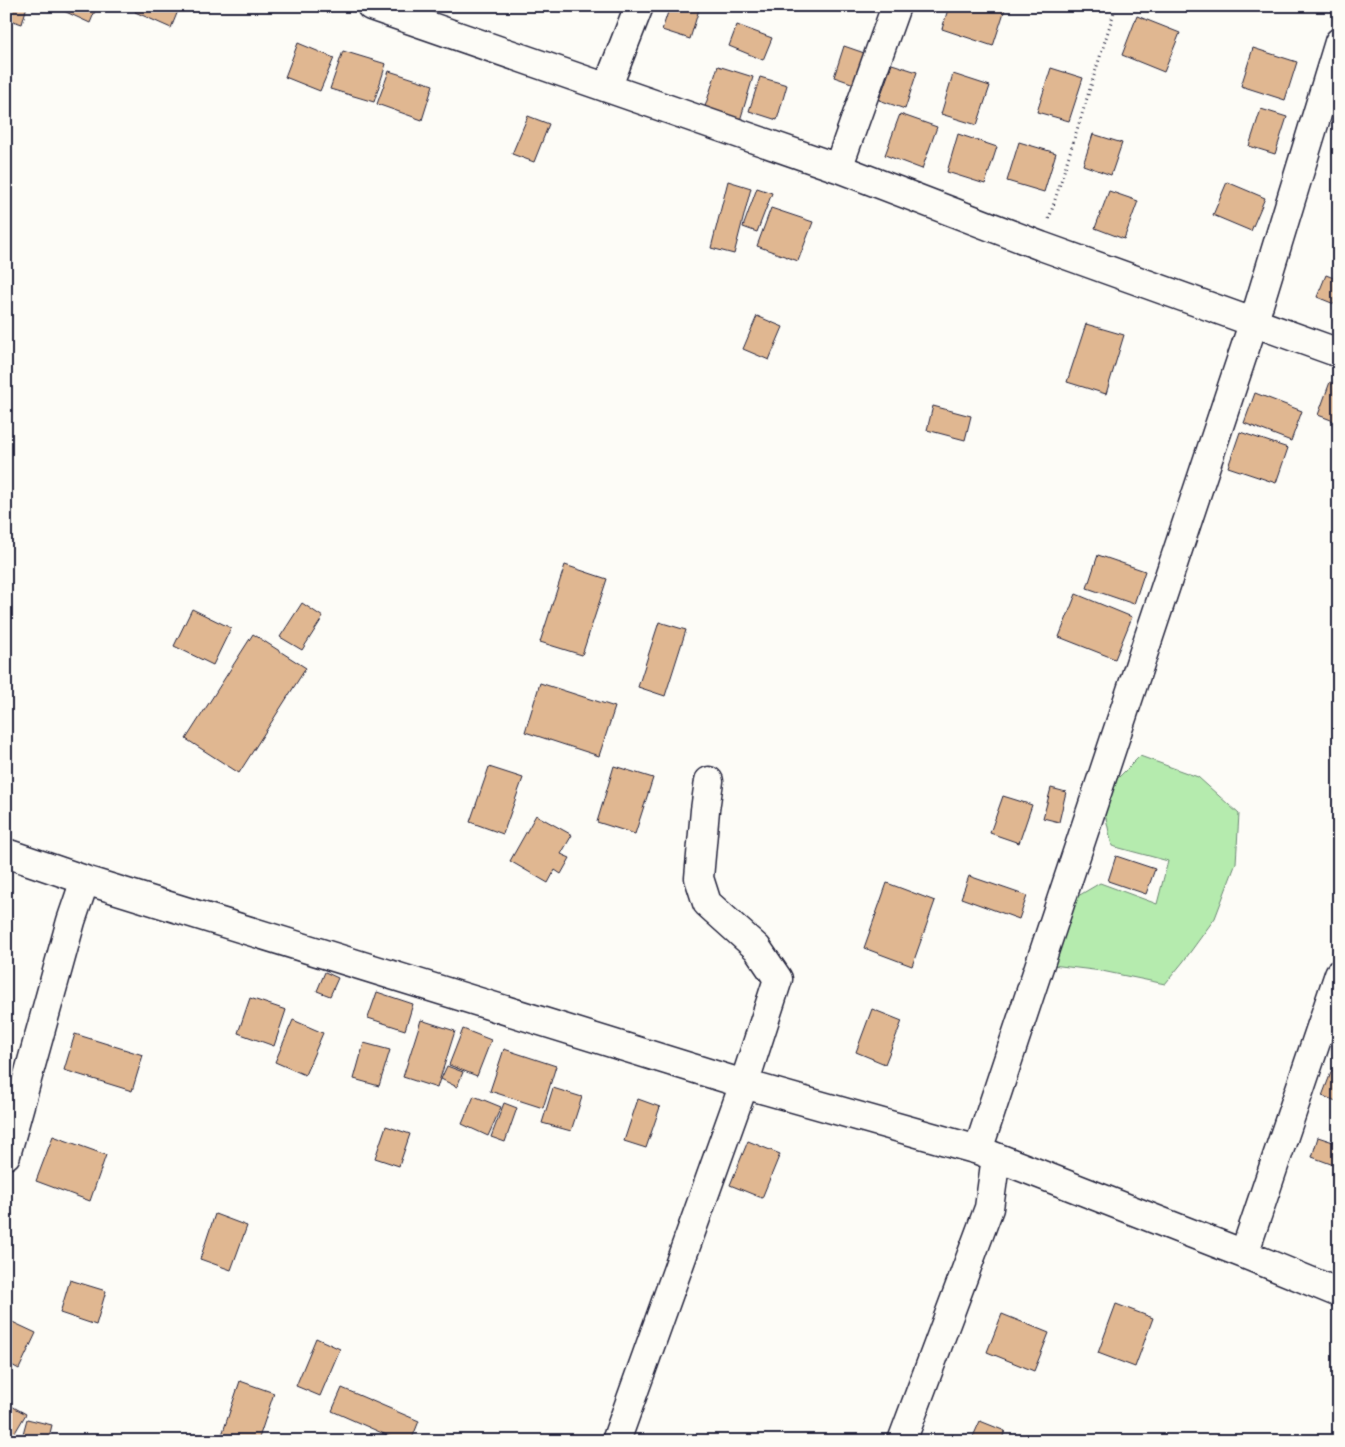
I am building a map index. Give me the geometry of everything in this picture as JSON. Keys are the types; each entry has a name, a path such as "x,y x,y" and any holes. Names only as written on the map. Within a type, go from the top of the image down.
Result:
{"street":[{"path":"371,6 838,168 1040,246 1339,352"},
{"path":"608,88 639,6"},
{"path":"838,168 896,6"},
{"path":"902,1441 989,1208 987,1154 1254,322 1339,42"},
{"path":"616,1441 744,1084 778,979 757,948 707,903 699,878 704,810 709,781"},
{"path":"6,852 85,880 744,1084 987,1154 1339,1293"},
{"path":"6,1156 71,921 85,880"},
{"path":"1244,1254 1339,974"}],"path":[{"path":"1040,246 1116,6"}],"green space":[{"path":"1140,756 1198,777 1239,814 1236,863 1215,918 1165,984 1102,971 1052,965 1073,899 1100,883 1157,904 1168,861 1112,846 1101,795"}],"building":[{"path":"6,6 27,6 22,24 7,19 6,22"},
{"path":"53,6 97,6 90,23"},
{"path":"138,6 180,6 171,28 135,12"},
{"path":"670,6 700,6 690,39 662,30"},
{"path":"949,6 1006,6 993,46 942,29"},
{"path":"1137,16 1180,33 1164,72 1122,55"},
{"path":"737,25 772,38 763,60 729,46"},
{"path":"298,43 334,58 320,91 285,77"},
{"path":"844,46 870,55 860,86 834,77"},
{"path":"1253,48 1297,62 1285,100 1241,86"},
{"path":"343,51 386,64 374,102 330,89"},
{"path":"892,64 917,72 905,109 879,100"},
{"path":"718,66 753,77 739,124 703,113"},
{"path":"1051,68 1083,78 1069,121 1037,112"},
{"path":"389,71 433,85 422,120 377,104"},
{"path":"953,74 990,86 977,125 941,114"},
{"path":"760,77 787,85 777,120 749,111"},
{"path":"1261,109 1287,117 1275,154 1249,146"},
{"path":"900,114 937,127 922,169 885,155"},
{"path":"528,116 549,124 534,162 512,154"},
{"path":"958,134 997,147 985,184 947,172"},
{"path":"1093,134 1122,143 1111,175 1083,165"},
{"path":"1019,142 1056,153 1044,192 1007,181"},
{"path":"728,181 751,188 734,254 711,248"},
{"path":"1227,182 1265,198 1251,231 1213,215"},
{"path":"757,188 772,193 757,232 743,227"},
{"path":"1109,191 1138,201 1124,239 1095,228"},
{"path":"771,208 813,222 798,261 757,246"},
{"path":"1326,275 1339,280 1339,306 1317,297"},
{"path":"757,316 783,327 769,360 743,349"},
{"path":"1086,324 1124,335 1106,394 1067,382"},
{"path":"1330,382 1339,386 1339,423 1318,415"},
{"path":"1255,393 1302,411 1291,441 1244,423"},
{"path":"933,406 971,416 965,440 927,430"},
{"path":"1240,432 1288,448 1276,483 1228,467"},
{"path":"1098,555 1145,571 1134,604 1087,588"},
{"path":"565,565 607,579 582,655 540,642"},
{"path":"1076,594 1132,617 1115,659 1059,637"},
{"path":"302,603 323,617 302,650 280,637"},
{"path":"192,609 231,628 213,665 174,646"},
{"path":"659,622 686,630 665,696 638,687"},
{"path":"253,634 306,668 239,773 186,739"},
{"path":"540,683 615,707 599,756 525,732"},
{"path":"614,766 653,778 635,834 597,822"},
{"path":"489,767 523,778 503,834 470,822"},
{"path":"1051,788 1066,792 1059,822 1043,818"},
{"path":"1003,796 1032,805 1019,843 990,833"},
{"path":"536,815 572,835 561,854 570,858 561,874 555,870 548,883 510,861"},
{"path":"1116,856 1155,869 1146,894 1108,881"},
{"path":"969,876 1027,896 1019,919 961,898"},
{"path":"887,883 935,901 912,966 864,948"},
{"path":"325,972 338,978 330,996 317,991"},
{"path":"377,992 413,1004 405,1030 368,1018"},
{"path":"250,998 286,1010 274,1046 238,1033"},
{"path":"872,1009 902,1021 885,1064 856,1052"},
{"path":"293,1020 323,1033 305,1075 275,1062"},
{"path":"421,1020 455,1031 437,1088 403,1077"},
{"path":"463,1029 491,1040 477,1076 449,1065"},
{"path":"75,1034 143,1055 132,1091 64,1070"},
{"path":"364,1043 390,1050 379,1086 354,1079"},
{"path":"504,1049 556,1066 543,1108 490,1091"},
{"path":"447,1066 463,1072 457,1087 441,1079"},
{"path":"1332,1070 1339,1073 1339,1102 1322,1096"},
{"path":"553,1088 582,1097 571,1131 542,1123"},
{"path":"474,1096 501,1107 488,1136 462,1124"},
{"path":"638,1099 660,1107 646,1148 624,1141"},
{"path":"504,1103 517,1108 505,1142 491,1137"},
{"path":"386,1126 410,1134 399,1166 375,1158"},
{"path":"53,1136 106,1155 90,1201 36,1181"},
{"path":"1318,1137 1339,1144 1339,1167 1312,1157"},
{"path":"748,1141 780,1154 762,1198 730,1185"},
{"path":"215,1214 247,1226 231,1270 200,1259"},
{"path":"70,1280 106,1291 96,1325 60,1313"},
{"path":"1116,1304 1153,1318 1135,1367 1098,1353"},
{"path":"1002,1314 1049,1333 1034,1371 987,1352"},
{"path":"6,1319 36,1333 19,1369 6,1362"},
{"path":"316,1338 340,1349 320,1396 296,1386"},
{"path":"240,1381 274,1393 258,1441 220,1441"},
{"path":"342,1388 419,1421 411,1441 400,1441 332,1411"},
{"path":"6,1403 26,1414 10,1441 6,1440"},
{"path":"27,1419 52,1425 48,1441 21,1441"},
{"path":"980,1421 1005,1431 1001,1441 971,1441"}]}
